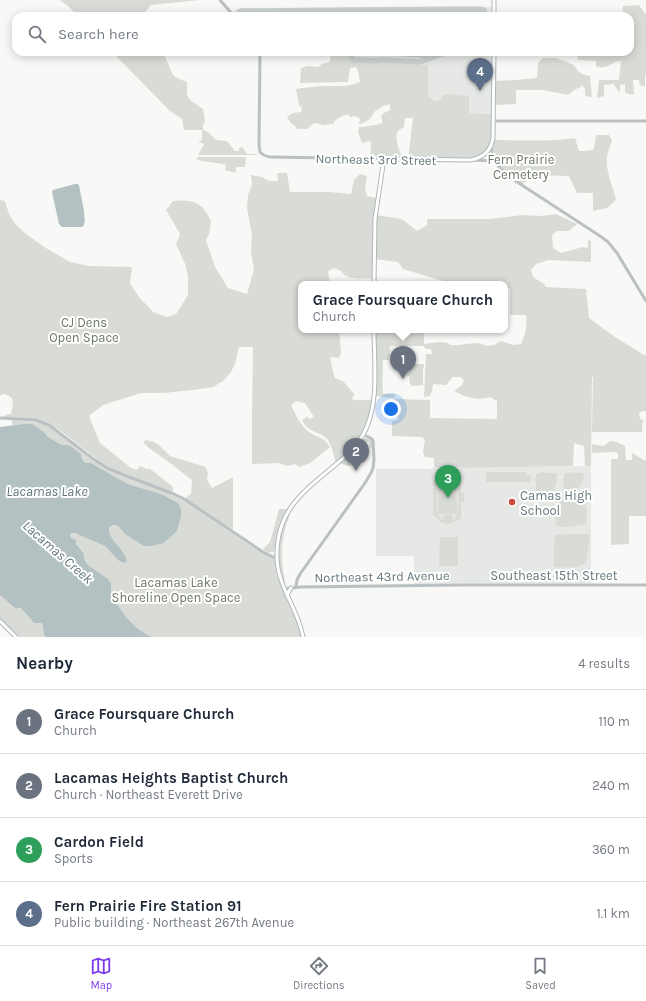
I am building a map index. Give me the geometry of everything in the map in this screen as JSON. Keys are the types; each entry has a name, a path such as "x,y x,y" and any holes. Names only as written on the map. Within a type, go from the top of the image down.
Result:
{"main road":[{"path":"494,0 494,12"},
{"path":"470,160 480,158 489,150 492,143 494,56"},
{"path":"374,281 375,212 382,169 385,162 390,159"},
{"name":"Northeast 3rd Street","path":"390,159 470,160"},
{"path":"303,637 297,616 284,589 279,574 277,547 280,530 290,508 302,494 353,449 363,434 370,418 374,398 374,333"},
{"path":"287,596 291,588"},
{"path":"0,621 16,637"}],"street":[{"path":"220,0 230,12"},
{"name":"Northeast 3rd Street","path":"260,56 259,141 260,152 265,156 390,159"},
{"path":"493,121 646,121"},
{"path":"492,143 492,156 494,161 511,178 604,239 612,247 646,302"},
{"name":"Northeast 3rd Street","path":"470,160 494,161"},
{"path":"0,418 36,420 49,425 107,468 178,496 270,556 277,557"},
{"path":"296,586 300,574 372,473 374,463 374,444 372,439 363,434"},
{"name":"Northeast 43rd Avenue","path":"284,589 302,587 462,585"},
{"name":"Southeast 15th Street","path":"462,585 646,585"},
{"name":"Northeast 43rd Avenue","path":"284,589 286,587 302,587"}],"shaded area":[{"path":"491,7 491,12 234,12 238,9"},
{"path":"349,56 492,56 492,114 468,113 469,96 441,99 437,101 431,99 428,96 428,65 349,61"},
{"name":"Camas High School","path":"591,466 591,583 414,584 414,556 376,556 376,469"}],"green space":[{"path":"60,0 199,0 151,5 145,12 74,12"},
{"path":"639,5 646,15 645,86 640,85 639,80 633,80 634,95 625,93 625,84 620,85 620,92 614,84 604,85 604,96 597,98 599,80 619,80 621,61 615,62 607,67 600,67 596,66 596,61 578,60 578,56 634,56 634,12 622,12 623,6"},
{"path":"476,10 482,12 354,12"},
{"path":"350,11 350,12 242,12"},
{"path":"116,56 165,56 173,75 187,82 187,95 190,100 203,109 205,121 203,130 208,132 216,140 227,141 235,151 239,151 239,148 242,147 247,154 257,155 198,155 204,144 198,142 202,140 202,130 184,130 182,119 170,111"},
{"path":"331,56 349,56 349,61 428,65 428,96 431,99 437,101 441,99 444,94 469,96 469,113 492,114 492,137 490,143 483,153 468,158 409,157 413,118 405,118 404,127 398,131 396,136 401,155 390,158 370,157 371,141 362,143 358,132 359,127 382,123 382,114 390,110 390,104 383,106 374,112 372,116 364,123 359,124 360,119 355,116 350,117 348,114 341,116 333,124 324,125 314,123 307,129 297,129 287,117 293,113 301,112 302,107 299,105 296,89 318,86 338,86 356,84 360,82 356,67 350,68 348,82 300,83 301,68 308,66 318,67 322,64 330,62"},
{"path":"543,58 556,58 574,65 582,74 590,76 592,97 585,96 585,89 582,85 568,95 543,90 516,90 516,104 495,105 495,81 537,78 538,63"},
{"name":"Fern Prairie Cemetery","path":"596,135 609,135 612,141 607,164 616,200 607,208 593,211 593,193 577,193 569,176 532,175 522,185 502,169 494,159 494,140 545,140 575,138 579,151 585,151 593,150"},
{"path":"198,157 246,157 245,167 236,167 236,173 225,170 226,165 196,159"},
{"name":"CJ Dens Open Space","path":"277,173 287,173 290,192 329,192 351,194 354,180 360,174 367,176 365,188 367,196 376,198 373,228 373,278 351,278 334,268 328,271 330,281 298,281 298,333 339,333 341,353 339,358 330,357 335,378 344,382 354,394 352,399 372,400 368,418 356,443 343,457 336,463 332,448 327,439 308,428 302,420 307,417 310,419 314,417 305,403 296,401 291,405 301,423 309,432 323,439 330,447 310,463 299,467 295,464 287,466 279,463 252,465 253,347 239,347 235,364 231,372 223,381 213,387 164,393 141,393 103,405 90,415 90,419 100,443 131,468 137,470 140,466 147,469 149,468 172,486 172,492 132,478 106,466 47,422 37,419 4,417 5,415 11,414 13,401 7,395 3,394 0,396 0,200 5,201 9,214 16,225 26,234 70,262 89,266 132,267 130,283 139,297 153,312 167,317 176,314 188,295 188,277 186,266 176,244 180,234 166,210 173,201 193,202 203,208 211,221 209,234 206,240 215,267 228,288 247,294 254,269 251,252 252,235 247,208 248,195 252,185 251,175 262,177 269,181 278,181"},
{"path":"556,214 577,224 569,231 557,231 552,235 553,248 561,253 583,247 588,248 588,240 591,241 591,262 549,260 536,264 531,270 533,277 546,287 586,289 589,318 615,337 646,356 646,411 639,412 640,419 643,420 642,432 592,432 592,377 591,466 585,466 584,446 574,443 573,466 462,468 434,467 434,458 425,457 423,452 425,440 422,437 392,436 392,421 398,420 398,417 394,417 394,399 430,400 430,418 497,419 497,401 490,397 481,399 472,398 454,391 462,385 464,380 460,377 453,377 446,385 433,384 430,396 424,397 426,354 432,354 431,349 426,349 424,346 390,346 389,360 383,360 383,394 395,394 395,396 394,398 376,396 376,333 424,333 424,344 439,342 448,343 451,345 479,343 487,346 494,345 501,341 514,345 521,344 523,340 526,330 526,315 510,315 510,288 508,288 508,281 443,281 403,269 398,262 375,259 376,215 402,219 417,231 427,225 427,219 490,219 522,215 541,216"},
{"path":"402,364 424,364 423,385 411,386 409,376 407,376 407,368 402,368"},
{"name":"Lacamas Lake Shoreline Open Space","path":"12,420 39,422 50,427 89,458 109,470 177,497 197,508 254,548 275,558 276,574 292,612 298,622 302,637 151,637 138,629 126,617 113,600 111,594 111,583 88,565 84,559 84,554 76,544 76,541 71,538 70,535 75,533 105,546 109,550 124,553 116,545 110,535 109,528 113,525 118,526 125,534 164,543 177,531 181,517 161,494 128,484 84,463 81,454 68,445 62,445 48,437 45,433 32,424 12,425"},
{"path":"368,438 372,440 373,447 370,448 369,442 363,443 360,449 361,454 357,454 358,461 361,466 348,466 340,463 361,439"},
{"path":"146,440 159,445 170,456 206,467 208,474 207,480 212,488 233,477 233,530 184,499 191,494 192,480 149,448 143,442"},
{"path":"610,441 617,442 625,446 626,460 632,460 632,453 646,461 646,516 629,516 629,544 611,545 611,459 618,459 618,454 616,452 592,453 592,444 604,446"},
{"path":"449,471 461,477 461,493 464,493 464,502 461,503 461,519 449,524 442,523 435,516 433,516 433,480 435,480 439,474","holes":["441,476 446,481 449,481 454,477 457,479 458,484 457,514 453,520 452,515 443,515 443,520 437,511 438,480"]},
{"path":"486,472 526,472 526,475 531,475 531,482 486,482"},
{"path":"537,473 557,473 556,484 555,488 551,492 536,494 535,478"},
{"path":"565,473 584,473 584,478 581,485 576,490 564,494 563,478"},
{"path":"438,482 457,482 457,514 438,514"},
{"path":"558,495 572,495 583,499 587,510 586,524 567,527 558,526 556,521 556,507"},
{"path":"279,509 288,509 282,521 275,549 273,552 268,553 263,549 270,542"},
{"path":"288,513 290,514 282,548 282,564 285,582 283,583 278,565 278,545"},
{"path":"562,534 590,534 587,559 585,563 573,568 554,567 555,536"},
{"path":"440,537 458,537 458,566 439,566"},
{"path":"0,595 16,609 21,608 34,623 42,623 46,637 19,637 0,618"}],"water":[{"path":"75,184 79,185 85,221 82,227 62,227 59,224 52,192 53,190"},
{"name":"Lacamas Lake","path":"32,424 45,433 48,437 62,445 72,447 81,454 85,463 91,463 128,484 161,494 178,503 181,509 181,517 177,531 164,543 144,546 125,534 118,526 113,525 109,528 114,541 126,557 127,562 124,563 118,560 105,546 75,533 70,535 71,538 76,540 76,544 84,554 84,559 88,565 108,579 111,583 111,594 113,600 126,617 138,629 151,637 46,637 42,623 34,623 21,608 16,609 0,595 0,427"}],"taxiway":[{"path":"351,12 351,10 481,9 484,10 484,12"},
{"path":"239,12 351,10"},
{"path":"352,56 353,60 420,62 436,56"}],"place":[{"name":"Fern Prairie Fire Station 91","path":"480,91"},
{"name":"Grace Foursquare Church","path":"403,379"},
{"name":"Lacamas Heights Baptist Church","path":"356,471"},
{"name":"Cardon Field","path":"448,498"},
{"name":"Camas High School","path":"512,502"}],"water label":[{"name":"Lacamas Creek","path":"58,552"}]}
